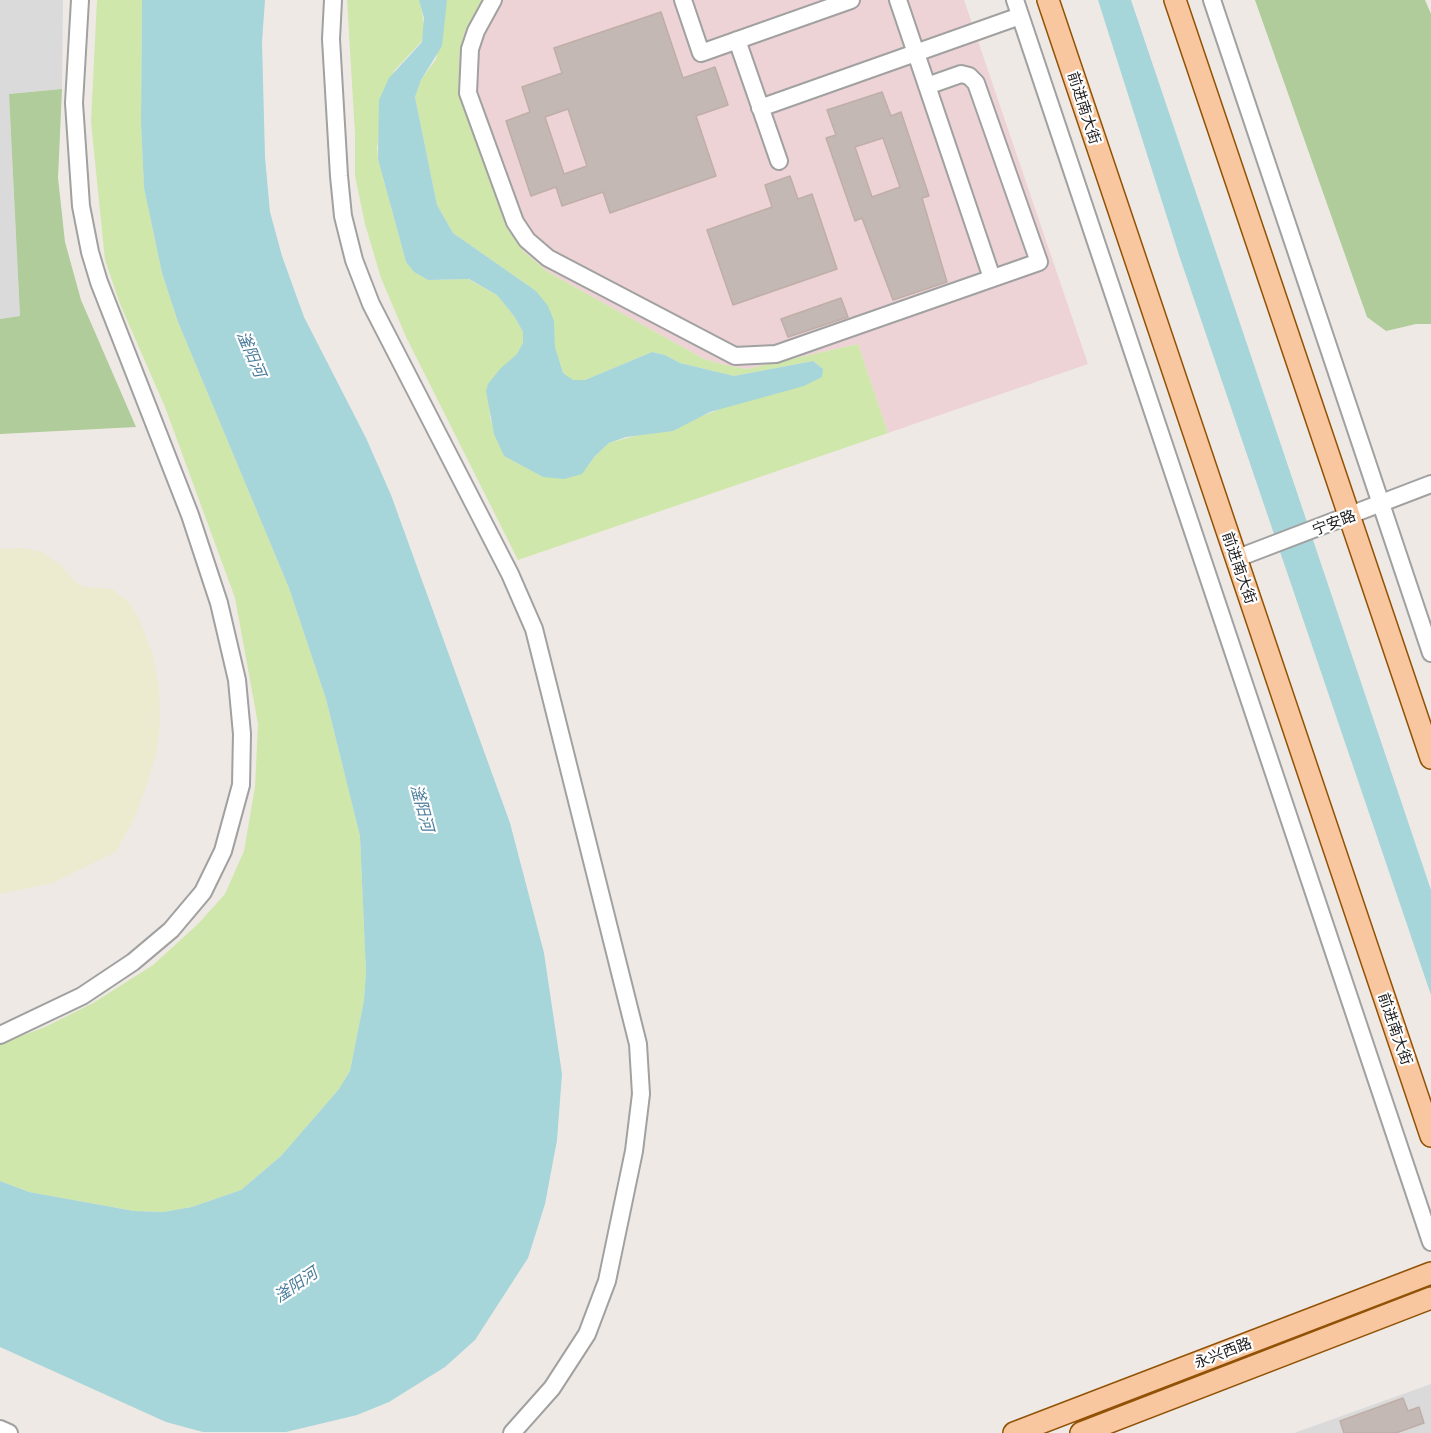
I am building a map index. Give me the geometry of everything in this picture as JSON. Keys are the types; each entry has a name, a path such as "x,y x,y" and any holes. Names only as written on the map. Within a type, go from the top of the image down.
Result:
{"main road":[{"name":"前进南大街","path":"1048,0 1431,1136"},
{"path":"1176,0 1431,758"},
{"name":"永兴西路","path":"1014,1433 1431,1273"},
{"name":"永兴西路","path":"1081,1433 1431,1298"}],"street":[{"path":"0,1035 82,996 133,962 171,930 203,892 223,851 240,785 242,734 237,680 219,603 190,515 99,282 90,252 81,206 74,103 80,0"},
{"path":"333,0 331,39 339,176 343,216 354,260 375,313 510,574 534,629 638,1044 641,1094 634,1151 607,1281 587,1334 552,1388 512,1433"},
{"path":"493,0 476,31 470,50 468,93 515,222 527,240 548,258 735,356 776,354 1039,262 976,83 969,76 961,74 927,86"},
{"path":"683,0 701,53 851,0"},
{"path":"898,0 992,278"},
{"path":"1212,0 1431,653"},
{"path":"760,108 916,53 1017,8 1431,1242"},
{"path":"737,40 779,161"},
{"name":"宁安路","path":"1235,559 1322,528 1431,484"},
{"path":"0,1429 9,1433"}],"shaded area":[{"path":"0,0 63,0 62,89 9,94 20,316 0,319"},
{"path":"482,0 964,0 1088,364 888,433 858,344 747,369 725,365 704,359 548,272 524,252 506,227 463,106 459,56 464,33"},
{"path":"1431,1384 1431,1433 1294,1433"}],"green space":[{"path":"97,0 142,0 141,123 144,188 162,273 178,322 289,588 326,699 360,836 366,973 364,1000 350,1071 339,1089 281,1156 241,1190 192,1207 163,1212 134,1211 29,1192 0,1181 0,1044 45,1027 93,1003 153,965 198,924 225,894 244,851 255,787 258,724 235,598 165,407 120,304 105,260 91,122"},
{"path":"347,0 419,0 425,31 421,42 394,71 377,148 378,159 406,262 414,272 428,280 468,279 497,295 514,316 523,332 523,343 517,354 488,384 490,418 504,456 543,477 588,466 609,443 692,420 823,369 813,361 734,376 680,363 665,355 652,352 585,380 573,381 563,373 536,291 453,233 437,205 415,97 421,80 436,59 447,0 482,0 464,33 459,56 463,106 506,227 524,252 548,272 704,359 725,365 747,369 858,344 888,433 518,560 406,337 381,278 365,224 355,176 355,134"},
{"path":"1255,0 1425,0 1431,14 1431,324 1416,324 1386,331 1367,317"},
{"path":"62,89 58,178 65,242 81,300 136,427 0,434 0,319 20,316 9,94"},
{"path":"24,548 42,552 62,566 74,581 85,587 112,589 129,602 140,621 152,653 159,686 160,721 157,751 146,787 134,819 116,852 53,883 0,894 0,549"}],"water":[{"name":"滏阳河","path":"142,0 265,0 262,42 265,157 270,212 282,256 304,317 366,438 391,495 510,823 544,953 562,1074 557,1140 545,1204 528,1258 475,1340 445,1367 389,1402 357,1415 286,1432 203,1432 166,1422 0,1347 0,1181 29,1192 134,1211 163,1212 192,1207 241,1190 281,1156 339,1089 350,1071 364,1000 366,973 360,836 326,699 289,588 178,322 162,273 144,188 141,123"},
{"path":"419,0 447,0 442,46 421,80 415,97 437,205 453,233 536,291 548,306 554,321 555,347 563,373 573,380 585,380 652,352 665,355 680,363 734,376 813,361 823,369 822,377 804,386 710,412 673,431 626,437 609,443 595,456 582,474 564,479 543,477 504,456 494,434 486,391 488,384 500,369 517,354 523,343 523,332 514,316 497,295 469,279 428,280 414,272 406,262 378,159 379,100 389,78 422,42 424,18"},
{"path":"1098,0 1131,0 1431,890 1431,995 1179,255"}],"building":[{"path":"661,12 683,78 715,67 728,105 696,116 716,176 610,213 603,192 562,206 556,187 531,196 506,121 530,112 522,87 562,73 554,48","holes":["568,109 587,166 564,174 545,117"]},
{"path":"882,92 891,116 901,112 929,196 922,198 947,282 893,300 862,218 855,221 826,138 836,135 827,110","holes":["883,138 900,187 872,197 855,147"]},
{"path":"790,176 798,199 812,194 837,269 733,305 707,230 772,207 765,185"},
{"path":"841,298 848,317 788,337 781,319"},
{"path":"1403,1398 1408,1411 1419,1407 1424,1423 1396,1433 1344,1433 1340,1421"}]}
